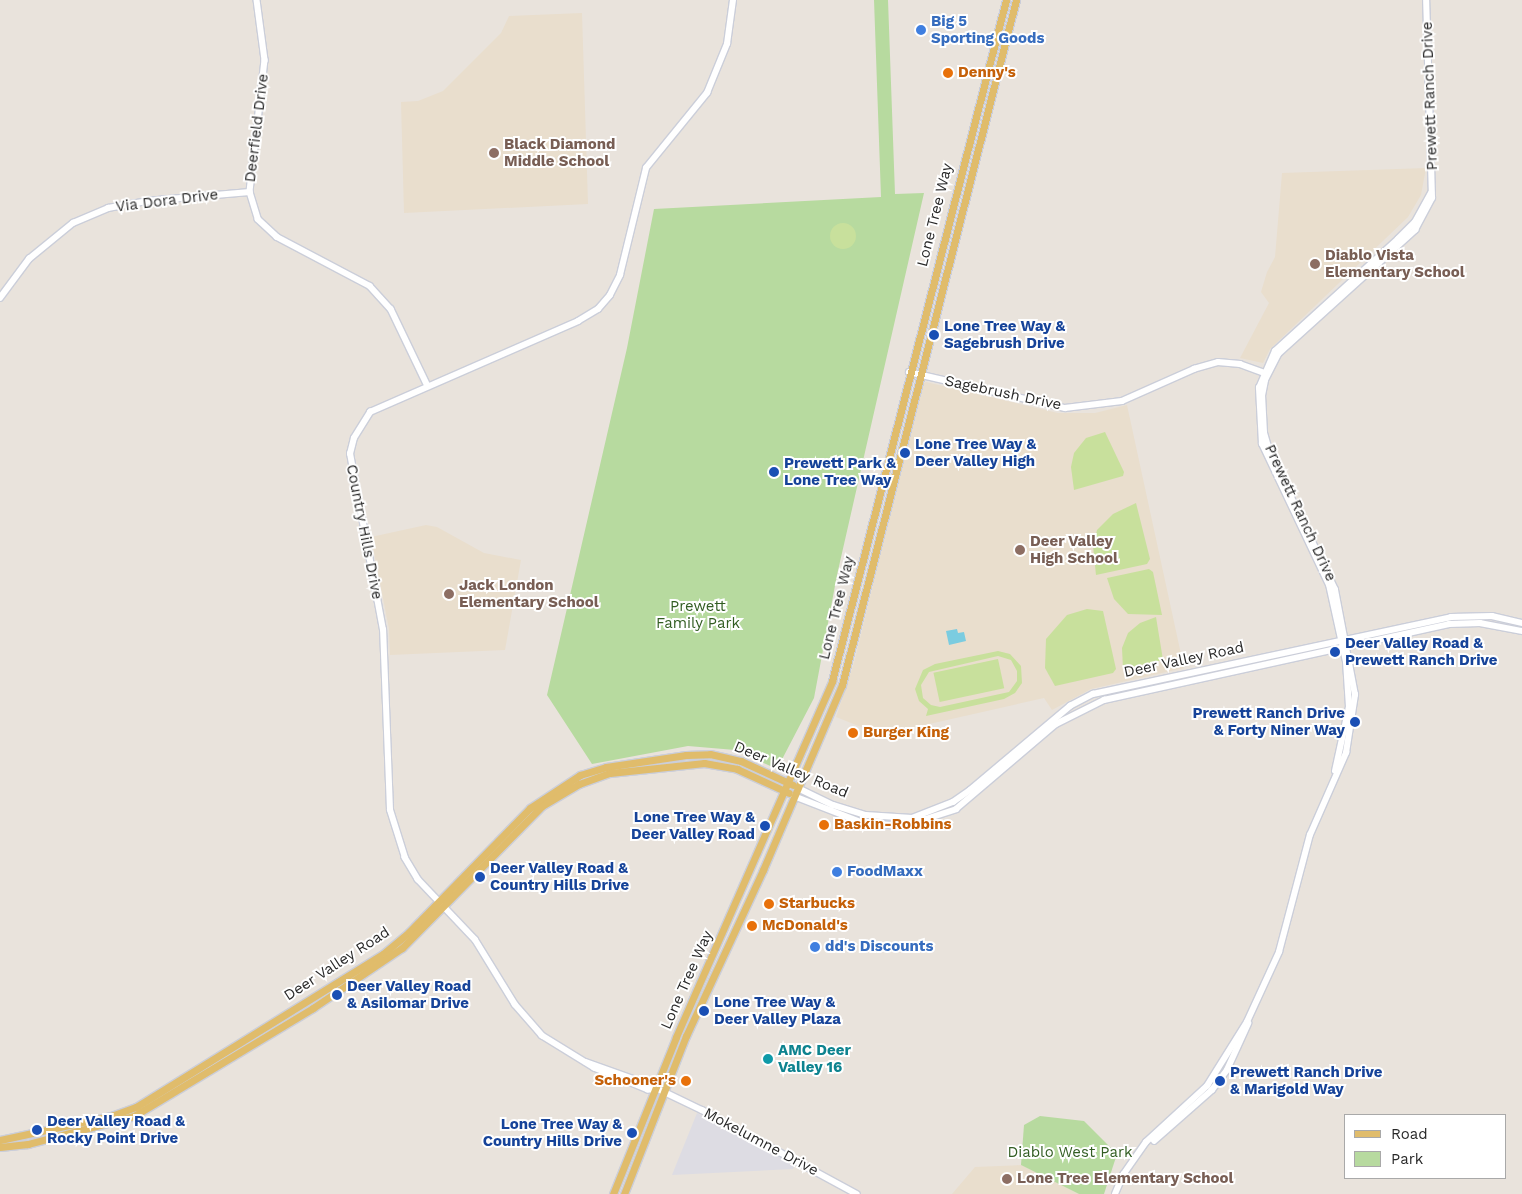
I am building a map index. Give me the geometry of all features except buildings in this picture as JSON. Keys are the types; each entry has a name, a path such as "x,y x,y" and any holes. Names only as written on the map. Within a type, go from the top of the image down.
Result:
{"main road":[{"name":"Lone Tree Way","path":"613,1194 654,1090 790,784 832,681 909,372 1006,0"},
{"name":"Lone Tree Way","path":"624,1194 664,1094 842,685 918,374 1016,0"},
{"name":"Deer Valley Road","path":"0,1140 111,1116 148,1101 383,954 530,808 580,775 606,767 703,754 741,761 798,788"},
{"name":"Deer Valley Road","path":"0,1147 28,1144 104,1126 153,1107 396,953 444,907 542,806 580,784 610,773 704,762 737,769 794,796"}],"street":[{"name":"Deerfield Drive","path":"257,0 265,60 250,192 258,220 277,237 343,269 370,286 386,304 404,334 427,384"},
{"name":"Country Hills Drive","path":"664,1094 648,1090 581,1061 556,1047 529,1022 475,940 437,901 405,858 390,810 383,630 350,454 354,438 370,412 427,384 578,321 598,309 610,295 620,275 646,168 707,93 726,44 733,0"},
{"name":"Prewett Ranch Drive","path":"1115,1194 1123,1174 1146,1145 1207,1086 1247,1022 1279,952 1301,860 1336,775 1349,707 1345,646 1330,577 1267,448 1262,396 1265,373 1278,354 1415,230 1432,198 1432,140 1426,0"},
{"name":"Via Dora Drive","path":"0,298 29,259 81,219 108,208 146,202 250,192"},
{"name":"Sagebrush Drive","path":"909,372 1065,408 1122,402 1194,368 1218,362 1240,364 1265,373"},
{"name":"Deer Valley Road","path":"798,788 833,805 886,819 912,818 953,802 1070,706 1093,694 1343,639 1470,615 1522,623"},
{"name":"Deer Valley Road","path":"794,796 849,819 891,825 932,818 956,809 1056,724 1104,700 1449,624 1480,623 1522,631"},
{"path":"849,819 886,819"},
{"name":"Mokelumne Drive","path":"664,1094 702,1110 857,1194"}],"shaded area":[{"name":"Black Diamond Middle School","path":"582,13 588,204 404,213 401,102 418,101 443,91 501,33 509,16"},
{"name":"Diablo Vista Elementary School","path":"1426,168 1421,195 1408,217 1270,349 1263,363 1240,358 1269,303 1261,292 1267,272 1275,257 1282,173"},
{"name":"Deer Valley High School","path":"926,382 1058,413 1095,413 1127,405 1184,668 1091,689 1052,710 1044,698 876,736 871,731 836,717 854,663 922,384"},
{"name":"Jack London Elementary School","path":"426,525 437,527 484,553 521,560 505,650 390,655 389,629 371,537"},
{"path":"697,1113 796,1164 793,1169 672,1175"},
{"name":"Lone Tree Elementary School","path":"1021,1165 1079,1194 952,1194 975,1167"}],"green space":[{"name":"Prewett Family Park","path":"874,0 888,0 895,194 924,193 837,575 814,698 777,769 735,750 688,746 592,764 547,695 627,348 654,209 881,197"},
{"path":"843,223 852,227 856,236 852,245 843,249 834,245 830,236 834,227"},
{"path":"1105,432 1124,472 1123,476 1074,490 1071,467 1074,453 1086,438"},
{"path":"1136,503 1150,559 1147,564 1096,575 1093,546 1097,530 1113,514"},
{"path":"1149,569 1153,572 1162,615 1128,614 1114,599 1107,578"},
{"path":"1087,609 1103,611 1116,669 1113,673 1055,686 1045,668 1046,639 1067,615"},
{"path":"1156,617 1163,660 1123,669 1122,648 1128,633 1140,623"},
{"path":"998,651 1010,654 1021,666 1022,683 1015,693 1004,699 926,716 928,709 919,701 915,689 923,670 935,664","holes":["998,656 1011,660 1017,671 1017,681 1009,692 940,707 931,705 923,698 921,685 929,672"]},
{"path":"998,659 1004,688 940,702 933,673"},
{"name":"Diablo West Park","path":"1040,1116 1084,1121 1117,1154 1104,1194 1079,1194 1021,1165 1024,1125"}],"water":[{"path":"957,629 958,633 964,632 966,641 949,645 946,631"}],"place":[{"name":"Big 5 Sporting Goods","path":"921,30"},
{"name":"Denny's","path":"948,73"},
{"name":"Black Diamond Middle School","path":"494,153"},
{"name":"Diablo Vista Elementary School","path":"1315,264"},
{"name":"Lone Tree Way & Sagebrush Drive","path":"934,335"},
{"name":"Lone Tree Way & Deer Valley High","path":"905,453"},
{"name":"Prewett Park & Lone Tree Way","path":"774,472"},
{"name":"Deer Valley High School","path":"1020,550"},
{"name":"Jack London Elementary School","path":"449,594"},
{"name":"Deer Valley Road & Prewett Ranch Drive","path":"1335,652"},
{"name":"Prewett Ranch Drive & Forty Niner Way","path":"1355,722"},
{"name":"Burger King","path":"853,733"},
{"name":"Baskin-Robbins","path":"824,825"},
{"name":"Lone Tree Way & Deer Valley Road","path":"765,826"},
{"name":"FoodMaxx","path":"837,872"},
{"name":"Deer Valley Road & Country Hills Drive","path":"480,877"},
{"name":"Starbucks","path":"769,904"},
{"name":"McDonald's","path":"752,926"},
{"name":"dd's Discounts","path":"815,947"},
{"name":"Deer Valley Road & Asilomar Drive","path":"337,995"},
{"name":"Lone Tree Way & Deer Valley Plaza","path":"704,1011"},
{"name":"AMC Deer Valley 16","path":"768,1059"},
{"name":"Schooner's","path":"686,1081"},
{"name":"Prewett Ranch Drive & Marigold Way","path":"1220,1081"},
{"name":"Deer Valley Road & Rocky Point Drive","path":"37,1130"},
{"name":"Lone Tree Way & Country Hills Drive","path":"632,1133"},
{"name":"Lone Tree Elementary School","path":"1007,1179"}]}
